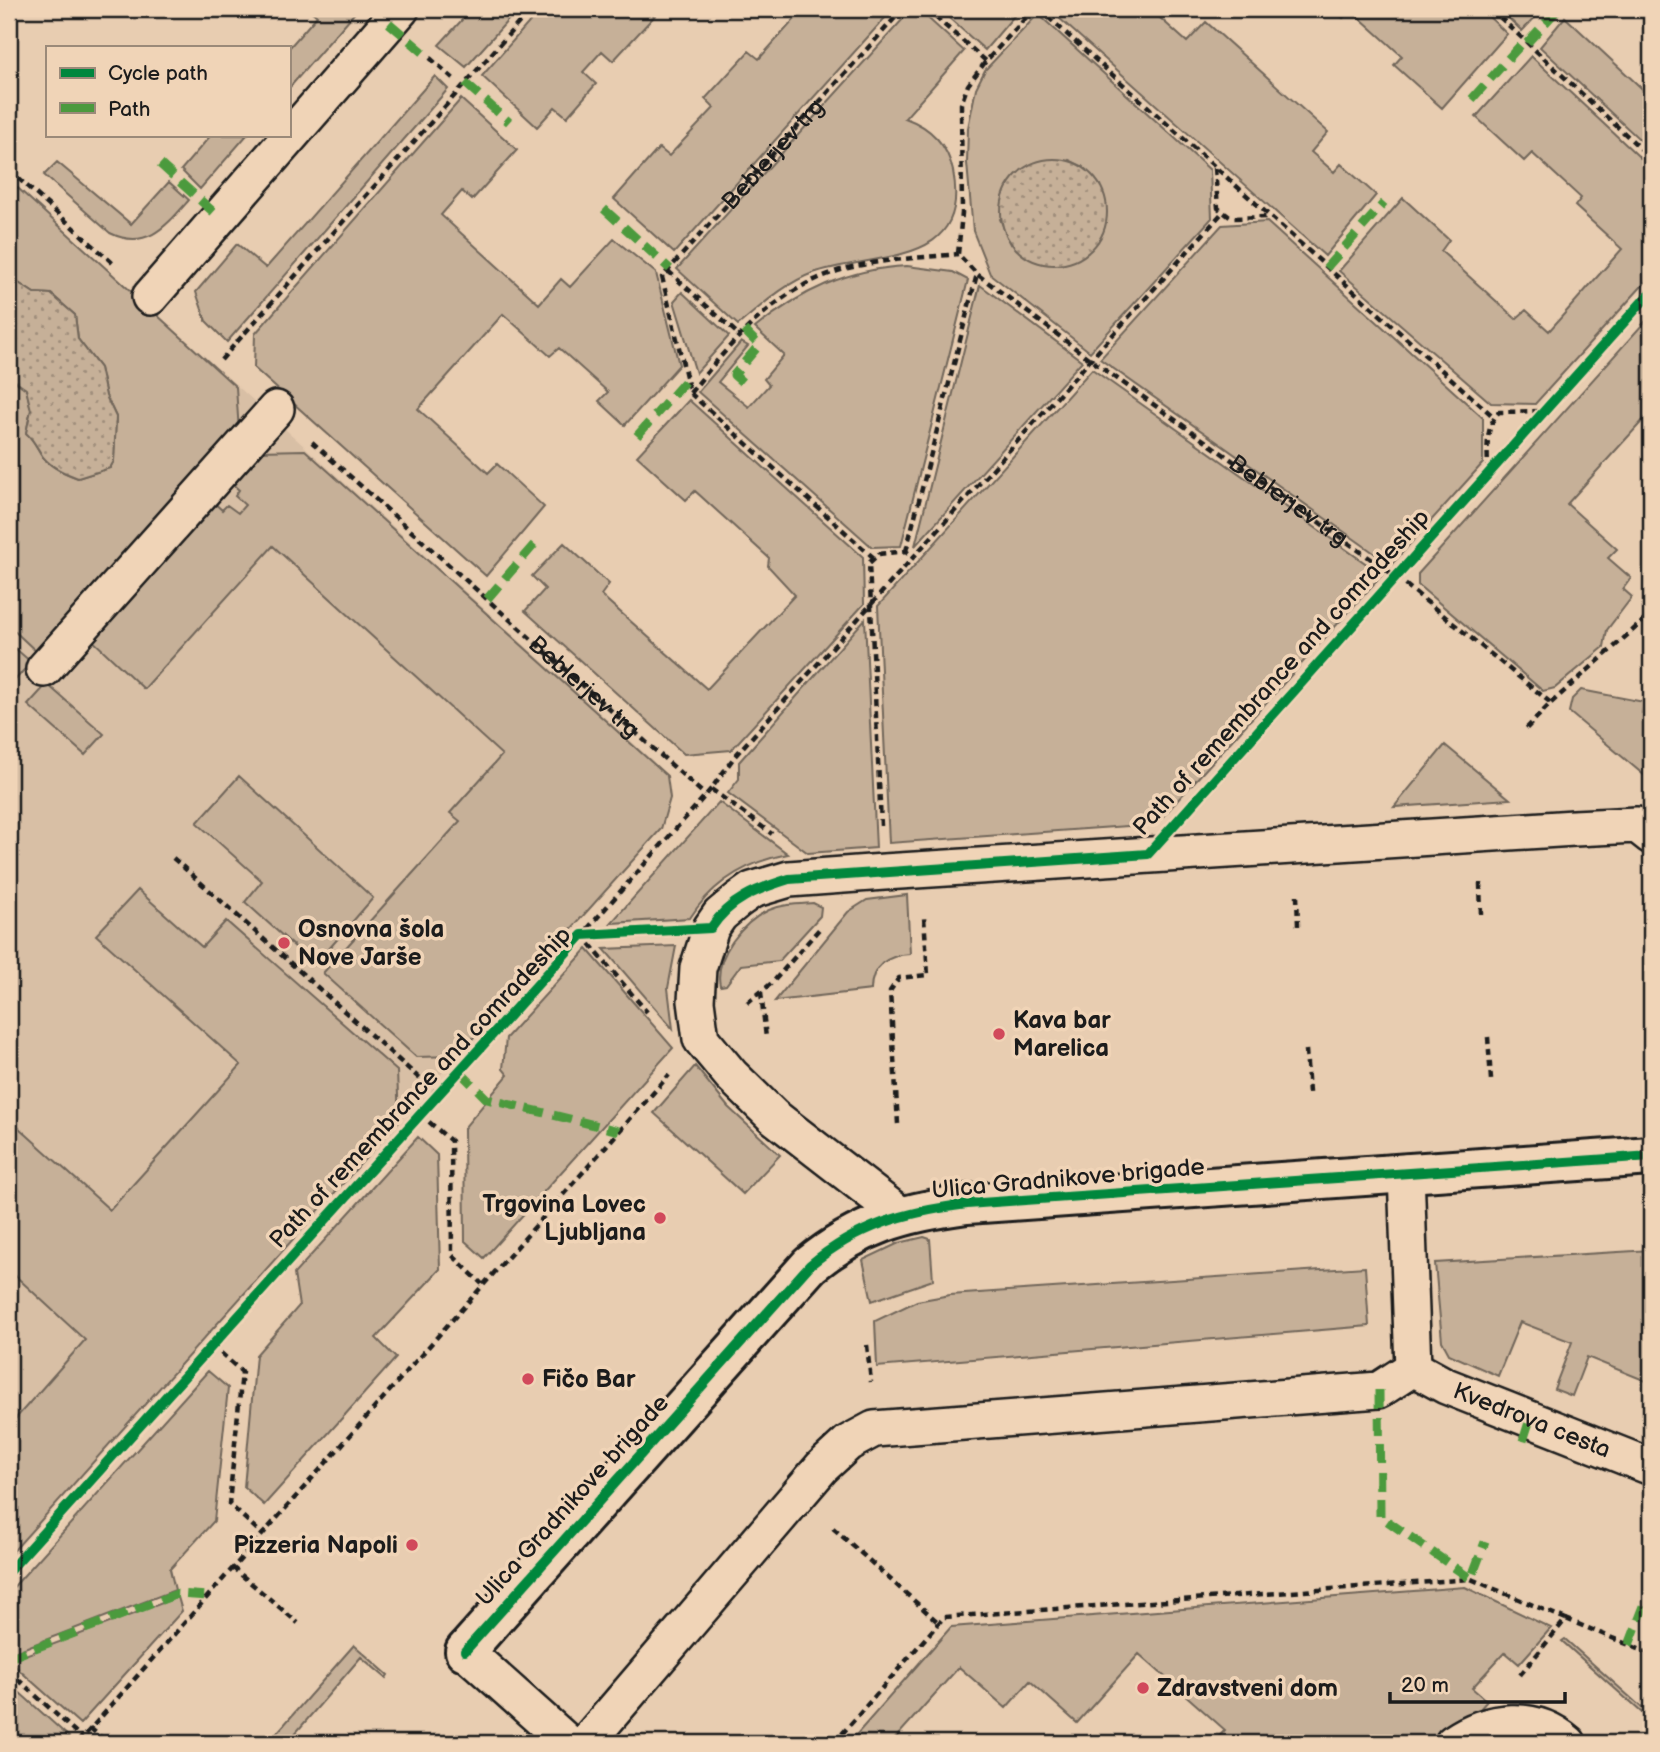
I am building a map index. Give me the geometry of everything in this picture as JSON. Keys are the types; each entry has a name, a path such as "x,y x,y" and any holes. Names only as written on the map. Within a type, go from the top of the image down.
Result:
{"street":[{"name":"Ulica Gradnikove brigade","path":"465,1651 810,1265 850,1235 902,1216 967,1204 1651,1156"}],"lane":[{"path":"150,297 401,9"},
{"path":"44,668 276,409"},
{"path":"1148,854 1644,831"},
{"name":"Path of remembrance and comradeship","path":"711,928 720,915 752,890 789,879 1148,854"},
{"path":"711,928 698,968 696,1001 701,1039 773,1116 902,1216"},
{"path":"586,1743 797,1496 848,1443 874,1429 1379,1390 1413,1368 1406,1172"},
{"name":"Kvedrova cesta","path":"1413,1368 1446,1385 1651,1466"},
{"path":"465,1651 568,1743"},
{"path":"1453,1743 1495,1723 1531,1724 1554,1733 1568,1743"}],"path":[{"path":"221,360 531,9"},
{"path":"926,9 986,61"},
{"path":"690,393 739,335 795,289 840,270 958,254 962,213 961,104 968,85 986,61 1034,9"},
{"path":"1039,9 1494,417"},
{"path":"1490,9 1651,159"},
{"path":"430,58 455,80"},
{"path":"1215,167 1218,208 1231,218 1270,217"},
{"path":"9,170 150,297"},
{"path":"651,1016 582,935 870,603 914,558 1223,212"},
{"path":"739,335 668,271 662,277 690,393 874,558"},
{"path":"906,551 977,274"},
{"path":"1488,472 1489,424 1494,417 1499,412 1545,411"},
{"path":"78,1743 482,1283 701,1039 773,982 867,873 869,563 879,554 906,551 914,558"},
{"path":"1524,730 1651,614"},
{"path":"173,858 438,1095"},
{"path":"898,1124 890,991 898,978 928,975 921,869"},
{"path":"1488,1037 1491,1080"},
{"path":"1306,1050 1309,1093"},
{"path":"420,1114 451,1141 452,1255 482,1283"},
{"path":"212,1345 242,1372 229,1504 261,1534"},
{"path":"867,1345 869,1367"},
{"path":"797,1496 939,1623"},
{"path":"232,1567 298,1623"},
{"path":"834,1743 944,1617 1471,1579 1651,1654"},
{"path":"1495,1723 1495,1706 1566,1619"},
{"path":"9,1671 82,1738"},
{"path":"90,1728 108,1743"}],"shaded area":[{"path":"309,9 358,9 290,87 290,47 317,16"},
{"path":"472,9 518,9 466,67 439,45"},
{"path":"541,9 661,9 613,61 602,51 583,72 596,84 567,117 555,107 537,127 482,76"},
{"path":"800,9 893,9 674,253 614,199 659,148 669,156 714,108 705,99 749,51 759,59 802,11"},
{"path":"912,9 918,9 964,51 905,118 930,131 942,144 950,161 955,202 948,225 933,240 913,250 803,277 773,296 738,325 677,269"},
{"path":"939,9 1009,9 1019,10 985,50"},
{"path":"1049,9 1150,9 1187,42 1206,22 1328,132 1311,152 1334,172 1341,164 1376,195 1325,256"},
{"path":"1332,9 1481,9 1507,34 1442,108 1394,65 1402,56 1351,10 1343,18"},
{"path":"1499,9 1543,9 1522,31"},
{"path":"1038,14 1210,170 1212,218 1090,352 990,274 973,231 967,163 968,128 976,88 985,70","holes":["1069,160 1082,166 1100,185 1011,244 1000,219"]},
{"path":"1565,17 1651,97 1651,150 1540,47"},
{"path":"1531,56 1651,168 1651,276 1535,404 1491,403 1339,271 1403,198 1449,240 1441,251 1516,319 1526,310 1549,331 1622,249 1575,206 1581,198 1532,153 1524,161 1476,117"},
{"path":"435,76 448,89 227,342 206,321 196,292 237,244 266,268"},
{"path":"461,99 517,150 472,200 462,191 441,215 539,304 561,279 570,287 614,239 656,273 679,365 625,425 599,401 608,392 559,348 550,356 503,314 418,409 488,473 497,464 544,507 486,576 254,368 255,334"},
{"path":"210,136 246,136 200,189 181,170"},
{"path":"1054,159 1074,163 1092,174 1103,192 1107,212 1103,232 1092,250 1074,261 1054,265 1034,261 1016,250 1005,232 1001,212 1005,192 1016,174 1034,163"},
{"path":"57,162 131,224 169,182 189,200 155,233 135,239 123,238 110,233 44,175"},
{"name":"Osnovna šola Nove Jarše","path":"9,180 652,760 667,776 670,798 661,829 9,1556"},
{"path":"9,180 236,387 239,432 39,654 9,626 9,377 26,388 31,410 26,433 50,464 78,478 110,468 114,460 116,417 106,396 100,368 78,339 75,315 51,294 34,293 14,280 9,286"},
{"path":"1267,222 1483,418 1483,463 1391,565 1100,359 1222,225"},
{"path":"907,266 953,272 968,280 901,546 872,547 698,392 741,342 748,346 718,382 749,407 769,385 764,379 784,355 755,328 790,303 826,284 864,272"},
{"path":"14,280 34,293 51,294 75,315 78,339 100,368 106,396 116,417 114,461 110,468 78,478 68,474 47,461 26,433 31,410 26,389 9,377 9,286"},
{"path":"980,285 1082,361 915,546"},
{"path":"682,292 729,336 696,373 674,301"},
{"path":"1651,315 1651,422 1646,417 1567,504 1617,549 1608,558 1631,578 1623,589 1632,597 1607,630 1604,647 1555,688 1543,691 1418,585 1418,574"},
{"path":"1092,369 1382,575 1156,824 889,843 878,606"},
{"path":"689,400 863,557 864,604 731,750 684,754 525,611 545,589 532,576 564,543 609,584 601,595 707,689 795,595 768,566 769,558 695,491 686,500 637,456"},
{"path":"305,450 667,776 670,798 661,829 457,1056 416,1057 323,973 460,821 450,813 502,755 273,546 144,689 90,638 212,501 222,510 227,505 238,513 245,505 235,496 239,490 230,482 258,451"},
{"path":"865,619 876,848 808,853 728,793 739,779 739,762"},
{"path":"9,643 31,662 9,687"},
{"path":"47,684 104,734 85,755 28,705"},
{"path":"1581,690 1644,702 1642,713 1651,716 1651,781 1569,712 1572,699"},
{"path":"1445,745 1510,799 1394,807"},
{"path":"239,776 373,898 315,965 245,902 262,881 197,823"},
{"path":"719,802 788,854 758,862 732,876 709,894 690,918 611,923"},
{"path":"138,890 202,947 226,921 397,1071 399,1121 9,1556 9,1426 85,1340 9,1270 9,1119 110,1210 241,1065 96,935"},
{"path":"907,895 910,954 882,963 874,974 871,990 775,1001 848,912 867,900"},
{"path":"813,903 821,907 820,916 779,961 741,965 726,985 720,986 721,963 740,931 759,915 774,908"},
{"path":"676,946 668,988 673,1029 604,949"},
{"path":"587,949 673,1048 484,1258 465,1241 464,1128 508,1075 503,1069 506,1038"},
{"path":"695,1066 728,1107 780,1155 743,1194 654,1113"},
{"path":"418,1137 437,1155 440,1269 376,1338 396,1358 264,1505 244,1487 256,1355 299,1306 294,1274"},
{"path":"924,1237 930,1239 933,1280 872,1301 863,1260 899,1243"},
{"path":"1651,1250 1651,1383 1587,1357 1572,1396 1554,1389 1572,1342 1520,1322 1498,1376 1449,1354 1442,1341 1435,1263"},
{"path":"1365,1267 1369,1326 877,1367 875,1321 917,1301 950,1295"},
{"path":"208,1371 228,1388 214,1521 170,1569 175,1590 9,1654 9,1592"},
{"path":"1465,1587 1551,1628 1519,1664 1505,1652 1472,1688 1487,1701 1472,1718 1433,1743 1213,1743 1225,1730 1139,1654 1077,1723 1030,1681 1006,1708 959,1667 891,1743 849,1743 951,1627"},
{"path":"178,1597 182,1611 80,1724 9,1661"},
{"path":"1565,1639 1651,1716 1651,1721 1562,1641"},
{"path":"354,1645 388,1675 386,1678 361,1657 287,1743 268,1743"},
{"path":"9,1683 69,1737 63,1743 9,1743"}],"marked path":[{"path":"1527,43 1558,9"},
{"path":"389,23 430,58"},
{"path":"1472,99 1525,40"},
{"path":"465,83 509,122"},
{"path":"160,164 220,218"},
{"path":"1326,268 1384,203"},
{"path":"604,209 670,269"},
{"path":"742,382 734,375 759,345 744,330"},
{"path":"637,436 687,379"},
{"path":"487,599 539,539"},
{"path":"459,1071 487,1099 619,1131"},
{"path":"1379,1390 1380,1516 1471,1579 1485,1542"},
{"path":"1523,1441 1530,1419"},
{"path":"9,1658 177,1594 207,1596"},
{"path":"1629,1645 1644,1606"}],"cycle path":[{"path":"9,1571 582,935 711,928 718,918 745,896 789,879 1148,854 1651,292"},
{"path":"465,1651 810,1265 828,1251 865,1230 903,1216 967,1204 1651,1156"}],"place":[{"name":"Osnovna šola Nove Jarše","path":"284,943"},
{"name":"Kava bar Marelica","path":"999,1034"},
{"name":"Trgovina Lovec Ljubljana","path":"660,1218"},
{"name":"Fičo Bar","path":"528,1379"},
{"name":"Pizzeria Napoli","path":"412,1545"},
{"name":"Zdravstveni dom","path":"1143,1688"}]}
